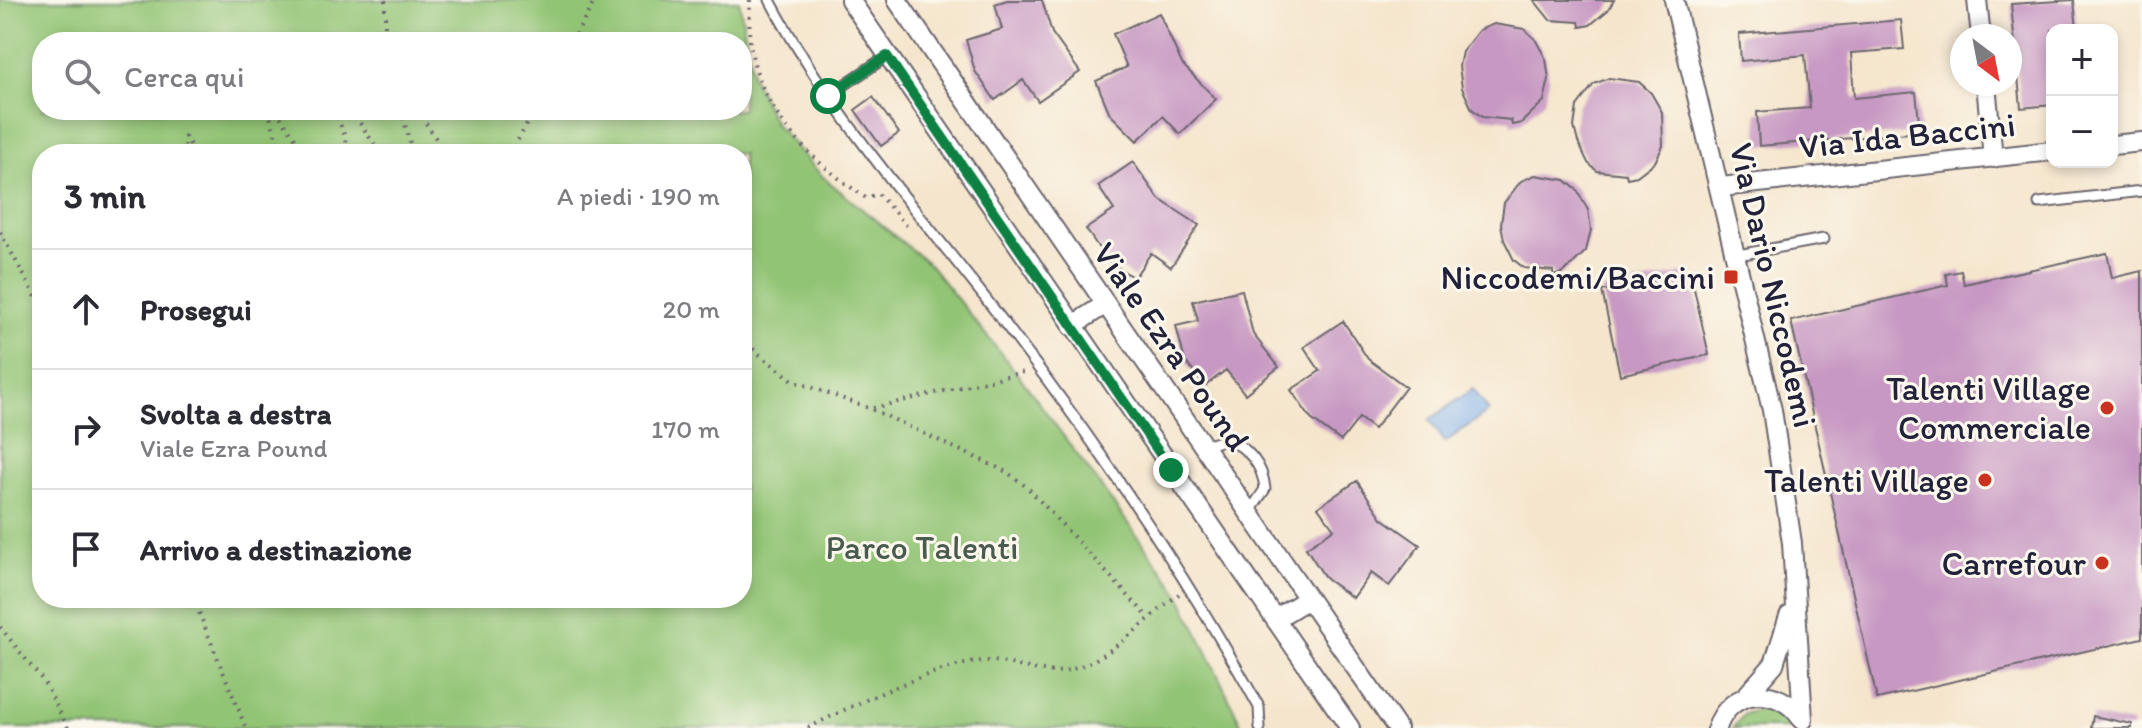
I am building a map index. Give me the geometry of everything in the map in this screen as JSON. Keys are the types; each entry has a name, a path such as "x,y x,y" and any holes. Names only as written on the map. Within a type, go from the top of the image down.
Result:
{"street":[{"name":"Viale Ezra Pound","path":"850,0 1350,728"},
{"name":"Viale Ezra Pound","path":"897,0 1397,728"},
{"name":"Via Dario Niccodemi","path":"1674,0 1738,255 1772,410 1792,543 1804,724"},
{"path":"1977,0 1980,24"},
{"path":"1987,96 1993,158"},
{"path":"2118,144 2142,142"},
{"name":"Via Ida Baccini","path":"1721,187 2046,152"},
{"path":"1072,326 1104,305"},
{"name":"Via Dario Niccodemi","path":"1716,727 1733,703 1746,696 1766,676 1779,653 1795,586"},
{"path":"1275,619 1308,599"},
{"path":"1746,696 1775,696 1795,708 1804,724"}],"lane":[{"path":"770,0 828,96 881,169 987,300 1116,476 1220,637 1259,707 1260,728"},
{"path":"828,96 887,56"},
{"path":"2039,203 2142,191"},
{"path":"1738,255 1824,239"},
{"path":"1203,447 1218,440 1230,440 1247,450 1261,471 1264,496 1249,513"}],"path":[{"path":"385,0 385,32"},
{"path":"577,32 595,0"},
{"path":"750,0 751,32"},
{"path":"752,52 766,95 779,120 822,168 866,198 878,194 915,236"},
{"path":"271,120 278,144"},
{"path":"283,120 299,144"},
{"path":"339,120 347,144"},
{"path":"358,120 374,144"},
{"path":"404,120 410,144"},
{"path":"424,120 440,144"},
{"path":"516,144 529,120"},
{"path":"0,232 32,290"},
{"path":"752,345 794,381 871,409 1007,472 1028,488 1148,617"},
{"path":"1013,359 1032,385"},
{"path":"871,409 1023,372"},
{"path":"1171,581 1186,606"},
{"path":"808,728 882,693 973,662 1001,662 1067,671 1098,657 1179,593"},
{"path":"197,608 246,728"},
{"path":"0,627 44,682 68,728"}],"green space":[{"name":"Parco Talenti","path":"0,0 739,0 745,32 32,32 32,120 752,120 752,72 775,124 823,177 930,265 1023,381 1179,593 1243,728 0,728"},
{"path":"1760,709 1778,714 1790,728 1733,728 1744,714"}],"water":[{"path":"1473,389 1489,411 1445,442 1429,420"}],"building":[{"path":"1007,0 1042,0 1052,33 1080,72 1038,101 1023,80 995,100 975,71 966,40 1002,29 995,4"},
{"path":"1534,0 1614,0 1608,10 1590,25 1580,27 1579,22 1550,20"},
{"path":"2074,0 2076,24 2046,24 2046,106 2021,108 2022,24 2013,24 2011,4"},
{"path":"1159,13 1182,64 1216,99 1180,134 1163,116 1137,141 1110,114 1096,81 1127,67 1113,34"},
{"path":"1901,20 1904,49 1851,53 1854,98 1916,92 1920,132 1759,146 1757,112 1810,108 1805,55 1741,61 1739,34"},
{"path":"1494,24 1524,29 1535,39 1546,59 1549,79 1544,101 1521,123 1512,125 1511,120 1482,117 1472,109 1462,88 1459,66 1462,52 1479,30"},
{"path":"1609,78 1639,82 1651,93 1662,112 1663,146 1655,162 1637,176 1627,178 1626,174 1597,171 1588,163 1578,142 1574,127 1577,106 1594,84"},
{"path":"873,97 899,133 881,146 855,110"},
{"path":"1133,162 1159,199 1199,225 1171,267 1151,253 1134,278 1107,260 1086,229 1114,210 1098,186"},
{"path":"1535,175 1565,180 1577,190 1588,210 1591,230 1586,251 1563,273 1553,276 1553,271 1524,268 1514,260 1504,240 1501,224 1504,203 1521,181"},
{"name":"Talenti Village","path":"2107,253 2112,278 2142,271 2142,638 1877,699 1791,321 1948,285 1946,274 1961,271 1964,284"},
{"path":"1690,271 1709,355 1620,375 1602,291"},
{"path":"1242,290 1253,334 1279,367 1245,394 1226,370 1205,386 1185,361 1176,326 1198,321 1193,301"},
{"path":"1343,321 1368,359 1406,387 1374,429 1359,418 1341,441 1311,419 1291,390 1320,371 1304,347"},
{"path":"1357,481 1382,518 1420,545 1389,586 1371,573 1353,598 1326,579 1306,548 1334,529 1318,507"},
{"path":"2093,716 2132,724 2132,728 2091,728"}],"place":[{"name":"Niccodemi/Baccini","path":"1731,277"},
{"name":"Talenti Village Commerciale","path":"2107,408"},
{"name":"Talenti Village","path":"1985,480"},
{"name":"Carrefour","path":"2102,563"}],"route":[{"path":"828,96 887,56 1171,470"}]}
